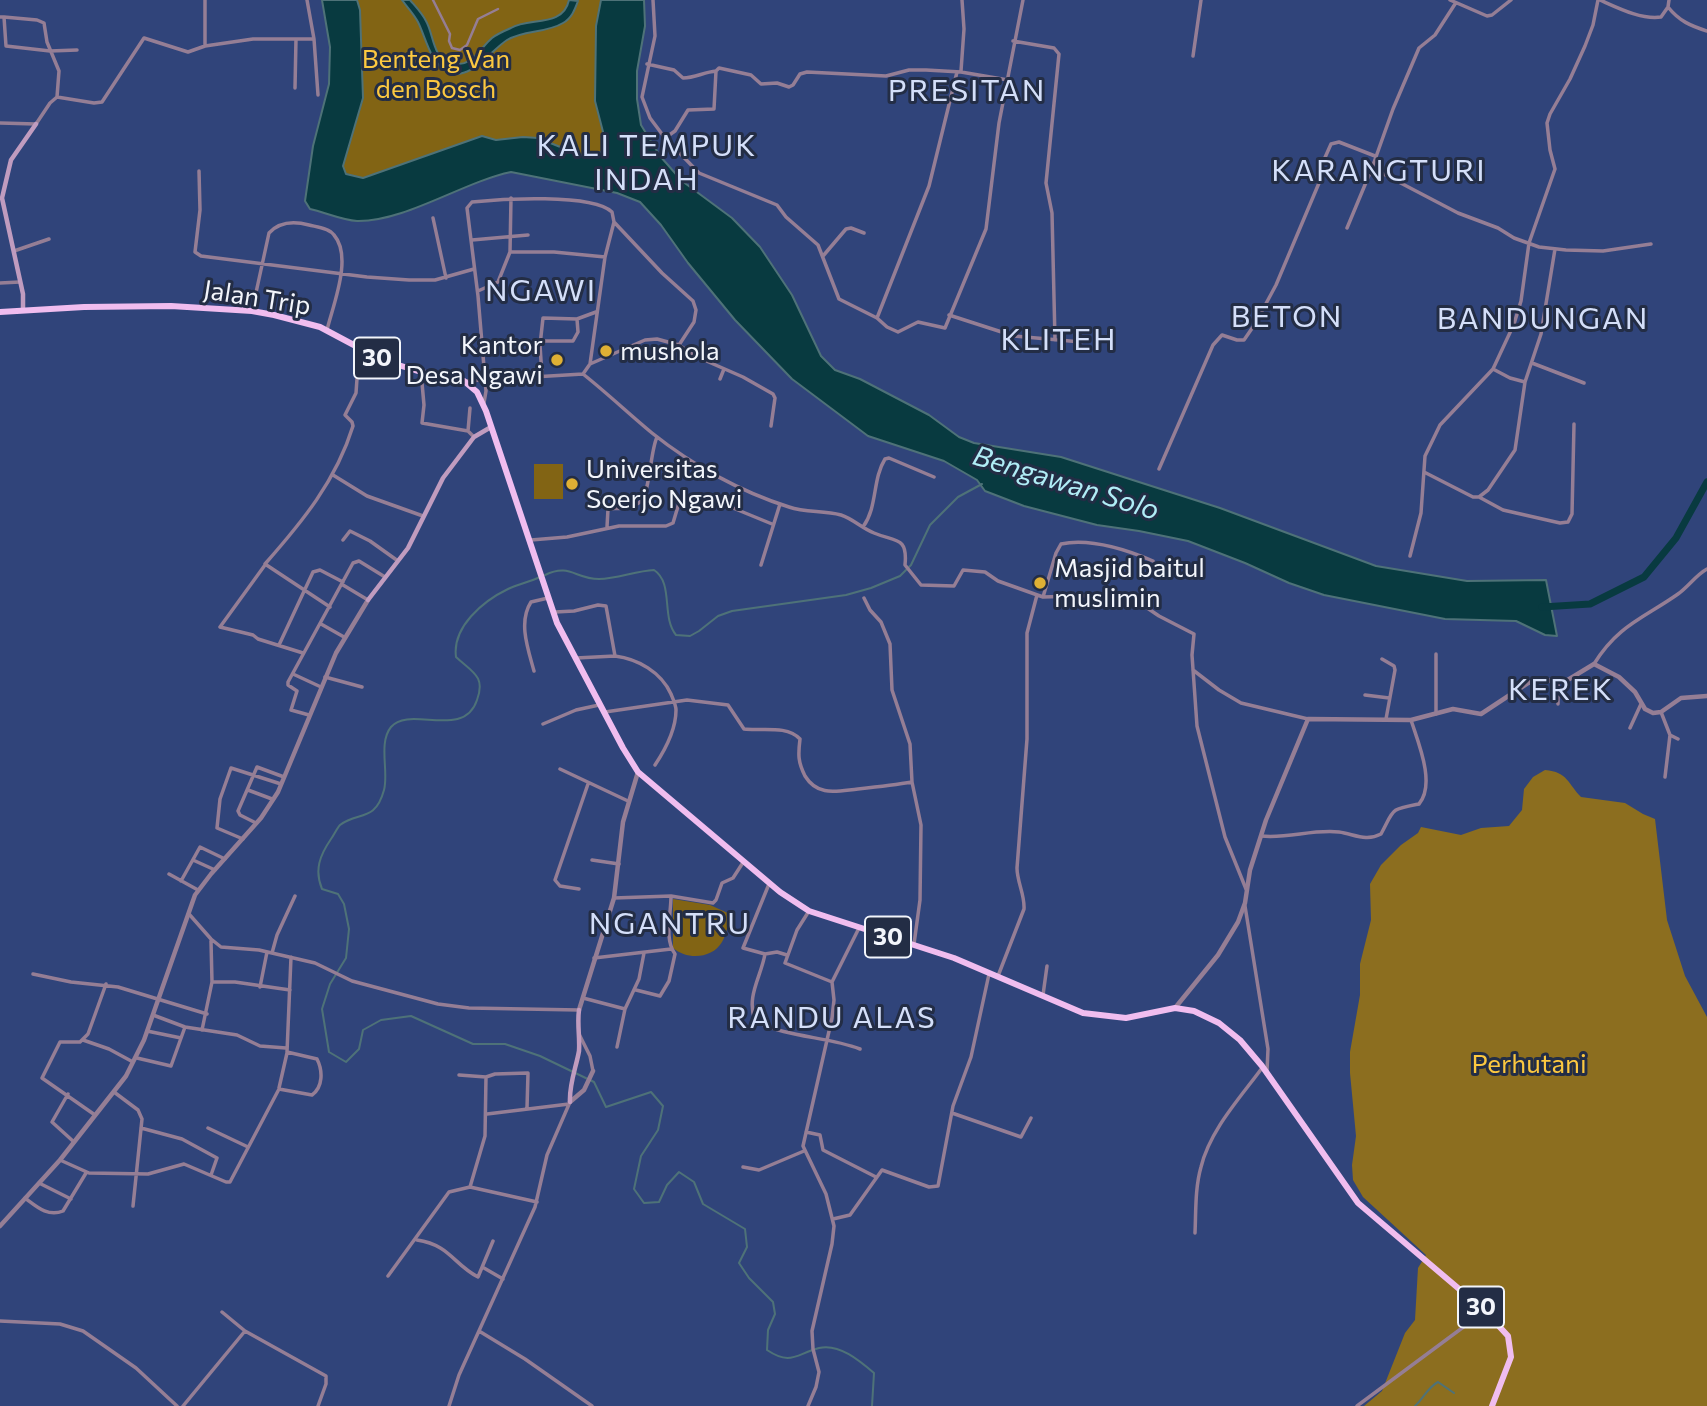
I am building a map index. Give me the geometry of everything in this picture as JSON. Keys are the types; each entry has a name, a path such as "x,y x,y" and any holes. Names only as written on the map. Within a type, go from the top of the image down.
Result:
{"highway":[{"name":"Jalan Trip","path":"0,312 171,306 252,311 327,330 359,350 382,360 464,382"},
{"name":"30","path":"464,382 477,392 483,403 553,612 638,772 790,900 809,911 990,972 1083,1013 1126,1018 1175,1008 1194,1011 1219,1023 1247,1047 1265,1069 1358,1203 1485,1311 1508,1336 1511,1347 1509,1366 1492,1406"}],"main road":[{"path":"23,311 14,251 2,203 3,190 14,154 36,124"},
{"path":"368,600 408,548 443,478 474,437 491,427"},
{"path":"569,1103 570,1085 578,1055 579,1010"}],"street":[{"path":"205,0 205,46"},
{"path":"307,0 314,39 318,95"},
{"path":"433,0 450,34 452,48 460,51 467,45 478,19 498,9"},
{"path":"653,0 655,30 642,101 650,118 698,173 777,205 804,235 817,243 837,297 898,332 918,322 944,328 986,229 999,123 1023,0"},
{"path":"877,318 929,186 959,72 964,29 962,0"},
{"path":"1193,56 1201,0"},
{"path":"1347,228 1419,48 1435,35 1453,2 1487,16 1511,0"},
{"path":"1410,556 1421,513 1423,462 1440,425 1493,369 1509,338 1521,301 1529,243 1555,169 1548,137 1550,114 1585,46 1599,0 1651,17 1663,16 1669,0"},
{"path":"1668,7 1681,20 1707,30"},
{"path":"0,123 36,124 57,97 59,71 50,51 42,22 2,17 6,46 50,51 77,50"},
{"path":"57,97 102,102 145,38 183,51 253,39 314,39"},
{"path":"295,88 296,39"},
{"path":"1013,41 1054,48 1059,54 1046,183 1052,213 1055,340"},
{"path":"648,64 674,70 683,78 720,68 751,75 761,83 777,83 789,87 803,72 889,76 914,70 959,72 1008,80"},
{"path":"665,138 675,131 688,110 714,109 716,71"},
{"path":"1159,469 1213,345 1222,335 1237,340 1245,339 1268,300 1319,183 1331,144 1339,142 1375,156"},
{"path":"1372,168 1458,213 1529,243 1555,249 1603,251 1651,244"},
{"path":"199,172 200,210 195,252 201,256 409,280 446,278 474,269"},
{"path":"478,291 499,281 510,253 511,198"},
{"path":"483,403 486,395 485,379 478,291 467,208 469,203 511,198 595,204 611,211 614,222 693,301 696,310 694,322 679,345"},
{"path":"433,218 446,278"},
{"path":"583,374 590,364 605,257 614,222"},
{"path":"252,311 269,233 285,223 300,223 333,234 343,257 327,330"},
{"path":"823,256 846,229 864,233"},
{"path":"472,240 528,235"},
{"path":"14,251 49,239"},
{"path":"1479,498 1488,490 1515,450 1525,382 1541,334 1555,249"},
{"path":"510,253 554,252 605,257"},
{"path":"0,284 20,282"},
{"path":"542,376 540,341 543,317 577,319 596,312"},
{"path":"950,315 1014,336 1081,342"},
{"path":"540,341 573,341 578,332 577,319"},
{"path":"590,364 645,340 657,339 679,345 695,356 759,385 775,396 771,426"},
{"path":"303,653 240,631 220,627 265,564 312,510 343,456 353,426 345,415 356,393 359,350"},
{"path":"1532,363 1584,383"},
{"path":"720,379 724,369"},
{"path":"1493,369 1525,382"},
{"path":"421,372 424,404 421,422 468,431 474,437"},
{"path":"464,382 583,374 657,437 710,471 779,504 813,513 838,514 871,532 901,542 906,552 905,565 922,585 953,586 963,570 983,571 998,580 1043,597 1108,595 1136,600 1195,635 1192,651 1197,726 1225,837 1246,889"},
{"path":"468,431 470,408"},
{"path":"1424,472 1503,510 1560,523 1568,522 1572,514 1574,424"},
{"path":"607,527 608,509 638,503 644,497 651,454 657,437"},
{"path":"863,527 871,516 878,475 885,459 889,458 933,477"},
{"path":"333,475 367,496 424,517"},
{"path":"529,540 573,536 607,527 670,525 679,503 706,500 716,501 772,524"},
{"path":"761,565 779,504"},
{"path":"343,540 349,531 370,541 398,561"},
{"path":"1043,597 1061,544 1087,543 1131,552 1153,561"},
{"path":"309,715 290,709 297,692 287,684 303,653 353,563 357,560 385,577"},
{"path":"265,564 330,607"},
{"path":"1193,670 1241,703 1308,719 1386,721 1411,719 1453,709 1481,714 1528,683 1571,679 1594,664 1611,641 1632,621 1657,608 1707,569"},
{"path":"0,1226 60,1160 114,1093 136,1060 198,890 273,800 344,637 368,600 343,583 316,570 279,645"},
{"path":"998,976 1024,909 1024,900 1017,882 1017,868 1027,738 1026,651 1029,622 1037,595"},
{"path":"534,671 525,632 527,609 531,601 548,598"},
{"path":"864,598 881,622 890,644 891,684 910,744 912,782 922,836 919,912 914,945"},
{"path":"553,612 606,606 615,656"},
{"path":"321,623 344,637"},
{"path":"1436,654 1436,714"},
{"path":"576,658 630,658 658,675 667,686 676,710 666,747 654,765"},
{"path":"1382,659 1394,666 1395,670 1386,721"},
{"path":"1594,664 1619,677 1649,711 1661,712 1681,698 1707,696"},
{"path":"293,674 321,687"},
{"path":"325,677 362,687"},
{"path":"1558,681 1558,704"},
{"path":"1365,695 1389,698"},
{"path":"542,724 576,710 696,701 728,705 744,729 776,730 797,736 800,740 797,757 800,766 810,784 821,791 835,792 912,782"},
{"path":"1630,728 1641,704"},
{"path":"1661,712 1670,735 1665,776"},
{"path":"1195,1233 1198,1182 1205,1153 1238,1100 1265,1069 1268,1049 1245,904 1246,889 1261,836 1308,719"},
{"path":"1261,836 1285,837 1314,831 1341,832 1366,838 1381,834 1392,811 1402,806 1419,804 1425,794 1424,762 1411,719"},
{"path":"1670,735 1678,739"},
{"path":"256,823 238,813 259,766 284,777"},
{"path":"243,839 217,828 220,799 232,767 281,784"},
{"path":"560,769 628,801"},
{"path":"189,914 211,939 225,948 269,952 315,963 352,981 453,1006 579,1010 614,898 620,841 628,801 638,772"},
{"path":"579,889 560,886 555,880 589,784"},
{"path":"248,790 273,800"},
{"path":"181,881 201,847 225,859"},
{"path":"193,860 215,870"},
{"path":"592,860 619,864"},
{"path":"614,898 671,897 713,903 722,883 733,878 744,861"},
{"path":"169,874 198,890"},
{"path":"770,883 743,946 746,950 765,954 777,952 787,955"},
{"path":"260,986 269,952 295,896"},
{"path":"635,990 660,996 662,994 675,959 669,932 671,897"},
{"path":"1175,1008 1227,943 1245,904"},
{"path":"809,911 797,930 785,961 786,965 832,982"},
{"path":"808,1406 819,1372 812,1331 832,1244 833,1219 822,1185 803,1146 834,1006 832,982 859,928"},
{"path":"202,1030 212,982 211,939"},
{"path":"594,958 671,949"},
{"path":"617,1047 625,1009 635,990 643,953"},
{"path":"765,954 753,989 753,1019 787,1032 827,1039 860,1049"},
{"path":"60,1160 86,1173 155,1173 180,1164 230,1182 279,1090 287,1051 291,957"},
{"path":"1043,995 1047,966"},
{"path":"833,1219 850,1215 885,1169 916,1183 937,1187 952,1113 971,1057 990,972"},
{"path":"33,974 71,982 106,984 207,1014"},
{"path":"212,982 234,982 291,990"},
{"path":"83,1040 92,1026 106,984"},
{"path":"583,998 625,1009"},
{"path":"153,1015 185,1027 237,1035 260,1045 317,1059 321,1080 318,1091 312,1095 279,1090"},
{"path":"95,1115 42,1078 60,1042 83,1040 136,1060 171,1066 185,1027"},
{"path":"147,1031 181,1038"},
{"path":"449,1406 459,1375 537,1202 547,1155 569,1103 582,1093 593,1071 588,1049 579,1034"},
{"path":"459,1074 486,1077 528,1073 527,1108"},
{"path":"470,1187 485,1136 486,1077"},
{"path":"114,1093 138,1110 142,1119 133,1206"},
{"path":"68,1094 52,1122 74,1142"},
{"path":"487,1115 569,1103"},
{"path":"952,1113 1021,1137 1031,1118"},
{"path":"141,1128 182,1139 216,1157 211,1175"},
{"path":"208,1128 248,1147"},
{"path":"806,1132 820,1135 823,1150 876,1178"},
{"path":"743,1167 759,1170 804,1151"},
{"path":"25,1198 46,1212 63,1211 86,1173"},
{"path":"39,1183 71,1199"},
{"path":"388,1276 446,1195 453,1191 470,1187 537,1202"},
{"path":"416,1240 429,1242 448,1251 463,1268 477,1277 481,1276 493,1241"},
{"path":"484,1268 503,1279"},
{"path":"222,1311 245,1331 326,1376 327,1384 318,1406"},
{"path":"1357,1406 1485,1311"},
{"path":"0,1321 48,1322 76,1328 136,1368 174,1405"},
{"path":"183,1406 245,1331"},
{"path":"479,1331 525,1359 592,1406"}],"green space":[{"name":"Benteng Van den Bosch","path":"357,0 601,0 596,26 595,101 609,151 580,155 538,138 496,140 482,136 363,178 345,173 343,166 363,98 360,10"},
{"path":"534,464 563,464 563,499 534,499"},
{"name":"Perhutani","path":"1545,770 1558,773 1567,779 1581,797 1625,803 1655,819 1667,920 1685,976 1707,1017 1707,1406 1364,1406 1382,1391 1405,1333 1415,1320 1418,1268 1426,1255 1363,1197 1353,1180 1356,1136 1350,1052 1360,995 1360,964 1371,920 1370,884 1381,865 1418,833 1421,827 1461,835 1481,828 1509,826 1522,810 1524,789 1533,777"},
{"path":"673,899 710,905 730,914 725,936 718,948 706,955 692,956 673,948"}],"water":[{"path":"322,0 357,0 360,10 363,98 343,166 346,174 363,178 482,136 496,140 538,138 580,155 608,151 595,101 596,26 601,0 644,0 645,26 637,71 641,125 660,156 682,181 732,218 760,247 792,295 821,356 835,370 860,379 929,415 959,437 974,443 1061,457 1220,508 1376,566 1467,581 1546,580 1557,636 1545,635 1516,621 1445,619 1324,595 1188,541 1097,525 1024,506 985,491 977,480 944,461 868,436 792,379 735,320 640,202 617,193 511,172 473,184 414,209 375,220 351,220 310,209 305,201 313,146 329,84 330,47"},
{"path":"402,0 410,0 423,15 439,55 456,64 463,64 474,57 492,38 501,33 518,25 553,18 566,9 569,0 578,1 571,16 563,23 507,40 480,64 464,73 456,74 448,72 437,63 416,19"}],"waterway":[{"name":"Bengawan Solo","path":"1542,607 1590,604 1644,577 1676,538 1707,482"},
{"path":"545,575 567,571 599,579 654,570 664,583 672,628 676,635 690,636 718,616 732,611 846,595 900,576 911,565 930,525 958,497 982,484"},
{"path":"540,577 498,594 471,616 464,625 456,646 456,657 479,680 477,700 470,712 461,718 449,720 399,721 391,727 385,741 385,783 380,800 371,812 340,825 324,851 318,869 322,889 338,894 344,904 349,929 346,958 330,984 322,1009 329,1052 346,1062 359,1049 363,1030 381,1020 411,1016 473,1044 505,1044 540,1056 594,1082 606,1107 651,1092 663,1106 658,1130 641,1156 634,1189 644,1203 659,1202 667,1185 679,1172 694,1182 703,1204 745,1229 747,1247 739,1263 749,1278 773,1302 775,1314 768,1330 767,1350 788,1358 827,1347 849,1354 874,1373 872,1406"},
{"path":"1415,1406 1438,1382 1454,1393"}],"place":[{"name":"mushola","path":"606,351"},
{"name":"Kantor Desa Ngawi","path":"557,360"},
{"name":"Universitas Soerjo Ngawi","path":"572,484"},
{"name":"Masjid baitul muslimin","path":"1040,583"}],"district":[{"name":"PRESITAN","path":"967,91"},
{"name":"KALI TEMPUK INDAH","path":"647,163"},
{"name":"KARANGTURI","path":"1379,171"},
{"name":"NGAWI","path":"541,291"},
{"name":"BETON","path":"1287,317"},
{"name":"BANDUNGAN","path":"1543,319"},
{"name":"KLITEH","path":"1059,340"},
{"name":"KEREK","path":"1561,690"},
{"name":"NGANTRU","path":"670,924"},
{"name":"RANDU ALAS","path":"832,1018"}]}
